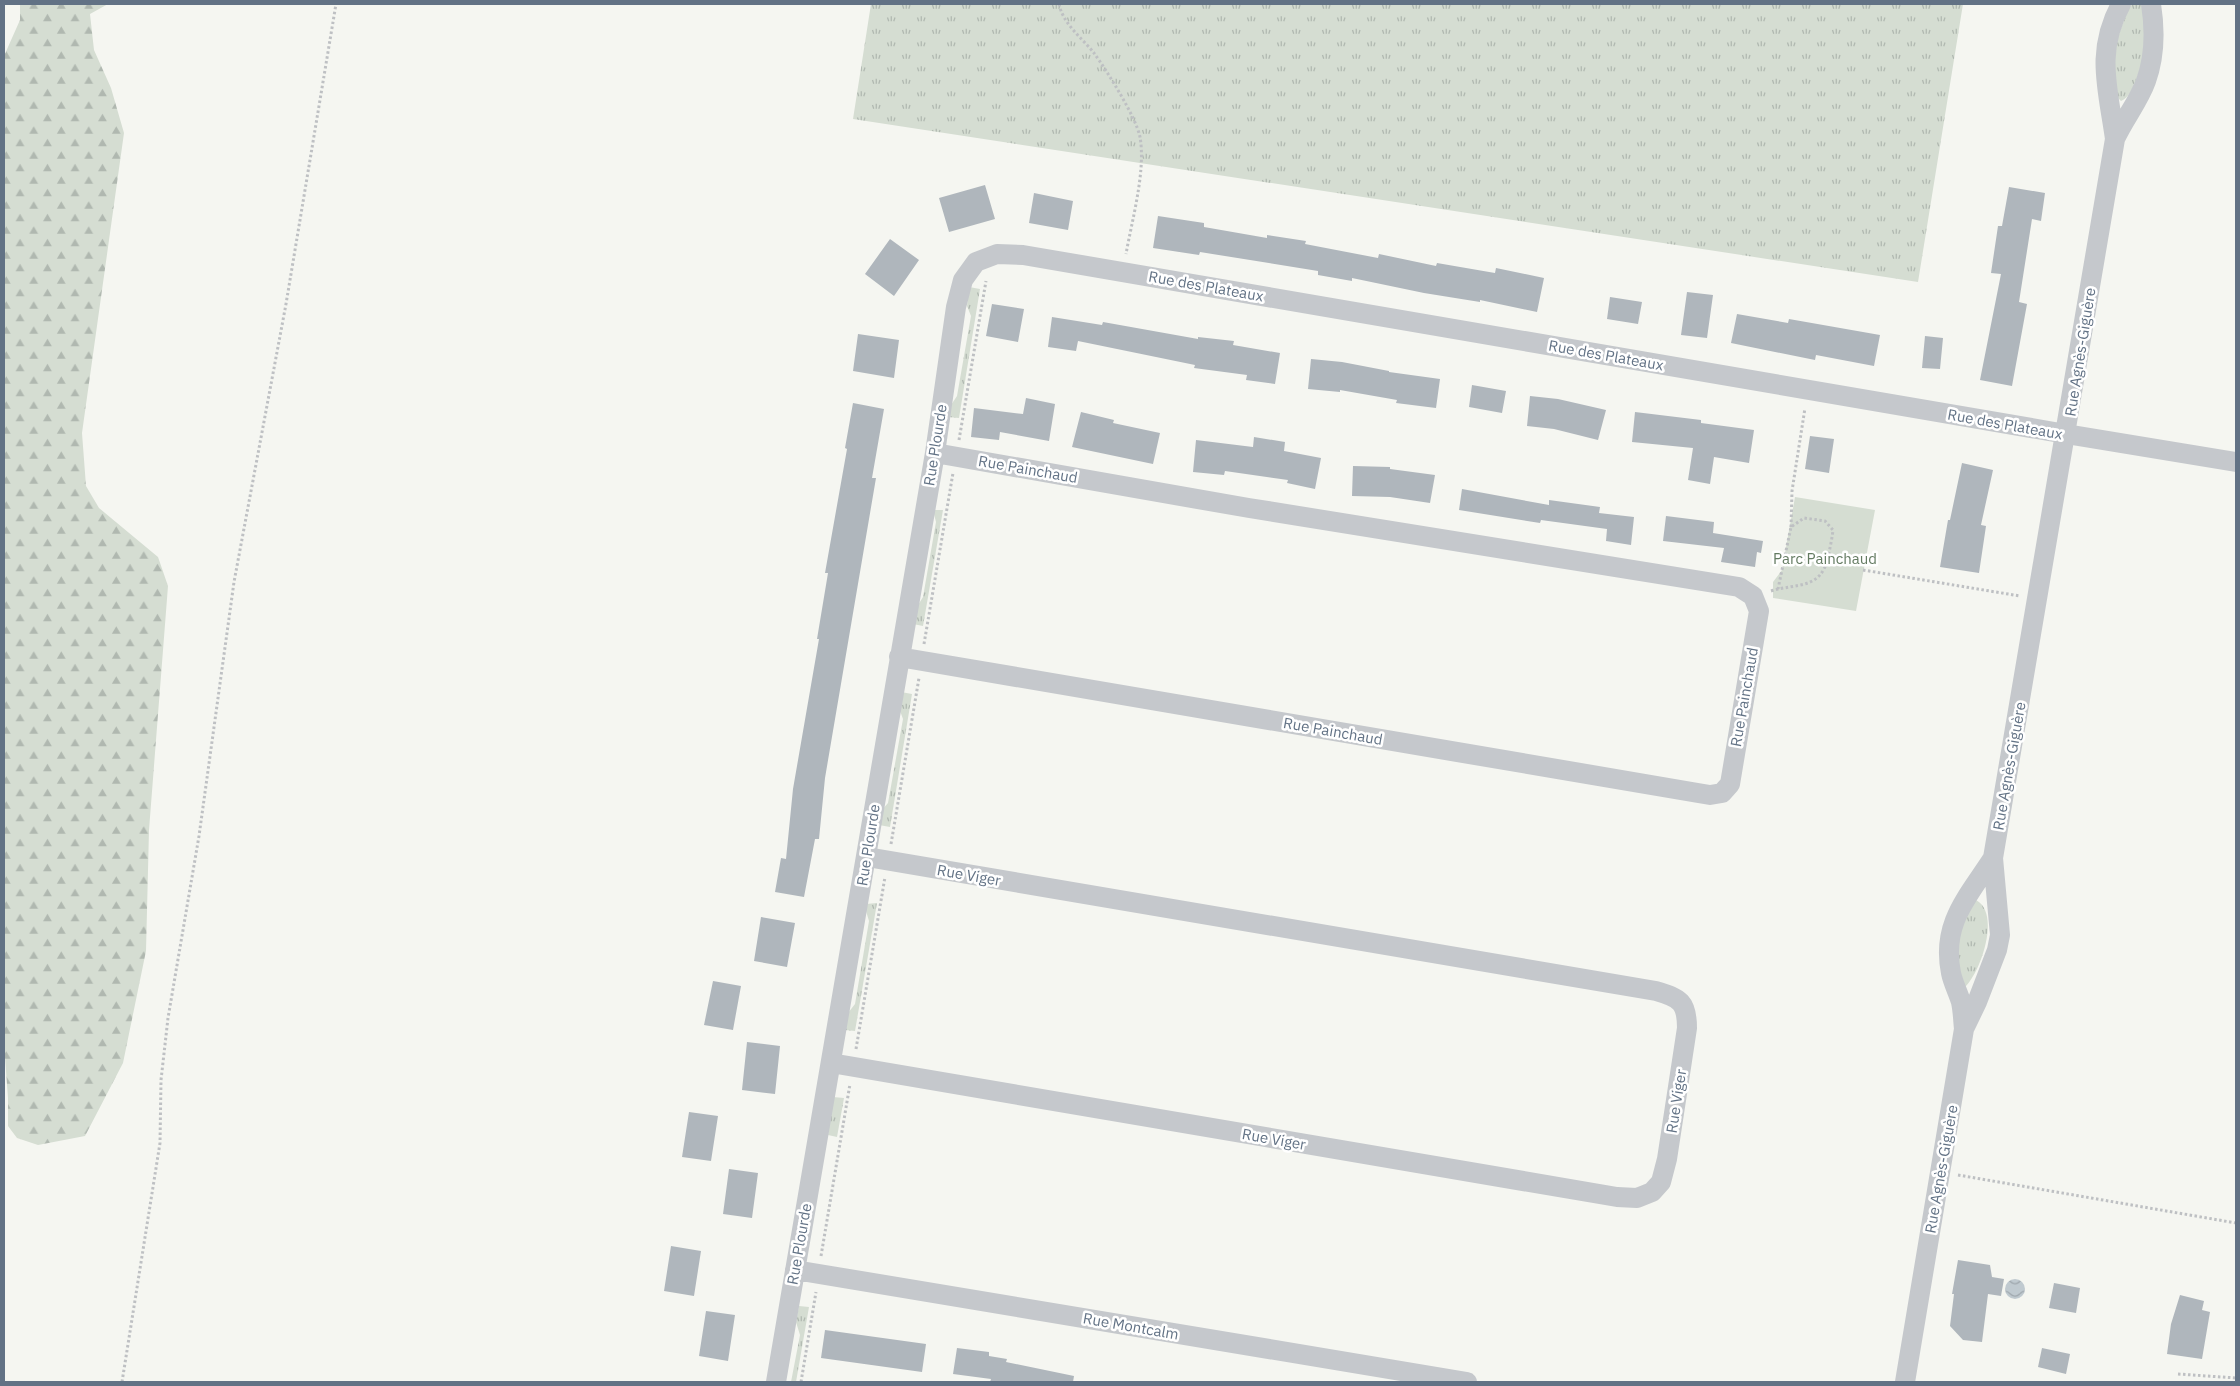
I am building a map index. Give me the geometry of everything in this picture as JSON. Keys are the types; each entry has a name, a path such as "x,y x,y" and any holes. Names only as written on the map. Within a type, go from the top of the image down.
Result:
{"street":[{"name":"Rue Agnès-Giguère","path":"1905,1382 1964,1029 1961,1004 1951,974 1947,946 1953,921 1993,858 2115,139 2104,62 2106,40 2121,4"},
{"name":"Rue Agnès-Giguère","path":"2115,139 2146,81 2153,55 2154,26 2151,4"},
{"name":"Rue des Plateaux","path":"983,259 997,254 1023,255 2236,462"},
{"name":"Rue Plourde","path":"776,1382 934,452 956,307 963,280 983,259"},
{"name":"Rue Painchaud","path":"899,657 1710,795 1722,793 1730,784 1759,612 1754,596 1739,587 1249,508 934,452"},
{"name":"Rue Viger","path":"831,1063 1617,1197 1637,1198 1652,1192 1661,1182 1667,1159 1687,1028 1687,1013 1681,1002 1672,996 1656,991 866,857"},
{"path":"1964,1029 1977,1002 1997,950 2000,935 1993,858"},
{"name":"Rue Montcalm","path":"795,1270 1418,1378 1467,1382"}],"path":[{"path":"122,1382 160,1143 161,1080 168,1018 199,836 234,582 286,304 336,4"},
{"path":"1060,4 1070,27 1094,54 1120,94 1140,136 1140,177 1123,272"},
{"path":"801,1382 956,456 983,259"},
{"path":"1778,589 1791,527 1792,492 1808,390"},
{"path":"1754,596 1810,582 1817,578 1825,569 1832,536 1830,525 1825,521 1810,518 1797,521 1791,527"},
{"path":"1863,570 2038,599"},
{"path":"1941,1172 2236,1223"},
{"path":"2178,1374 2236,1378"}],"green space":[{"path":"20,4 108,4 90,14 94,50 111,88 124,133 82,433 86,486 99,508 158,557 168,586 149,830 146,951 123,1063 85,1136 38,1145 17,1138 8,1126 4,1044 4,56 20,20"},
{"path":"871,4 1963,4 1918,282 853,119"},
{"path":"2141,4 2145,14 2147,31 2143,59 2136,81 2127,97 2121,101 2118,98 2114,72 2115,51 2120,30 2130,6"},
{"path":"969,287 980,289 959,418 948,417 951,405 957,396 971,316 967,306"},
{"name":"Parc Painchaud","path":"1795,497 1875,510 1856,611 1773,598 1773,582 1782,570"},
{"path":"933,510 943,510 923,626 913,624 915,610 923,597 936,522"},
{"path":"901,692 912,694 890,827 879,825 882,810 888,803 903,719 899,708"},
{"path":"1976,900 1983,907 1987,917 1988,929 1986,943 1977,969 1965,987 1953,955 1955,936"},
{"path":"877,903 855,1031 845,1030 848,1013 855,1004 869,921 866,904"},
{"path":"833,1097 844,1098 837,1137 828,1135"},
{"path":"799,1306 809,1307 796,1382 791,1382 800,1335 796,1322"}],"water":[{"path":"2011,1279 2019,1279 2025,1285 2025,1293 2019,1299 2011,1299 2005,1293 2005,1285"}],"building":[{"path":"985,185 995,219 949,232 939,198"},
{"path":"2009,187 2045,193 2041,221 2032,219 2019,302 2027,304 2012,386 1980,380 2001,274 1991,273 1998,226 2002,226"},
{"path":"1034,193 1073,201 1068,230 1029,223"},
{"path":"1158,216 1204,223 1204,227 1267,238 1267,235 1306,241 1305,244 1378,258 1379,254 1436,266 1437,263 1495,273 1496,268 1544,278 1537,312 1480,300 1480,302 1424,293 1352,278 1352,281 1318,275 1318,271 1200,252 1199,255 1153,248"},
{"path":"890,239 919,260 894,296 865,274"},
{"path":"1687,292 1713,295 1707,338 1681,335"},
{"path":"1610,297 1642,302 1638,324 1607,319"},
{"path":"992,304 1024,309 1018,342 986,336"},
{"path":"1737,314 1788,323 1789,319 1880,335 1874,366 1816,355 1815,360 1731,343"},
{"path":"1052,317 1102,325 1103,322 1198,339 1198,337 1234,341 1233,345 1280,353 1275,384 1246,380 1247,375 1194,368 1195,365 1078,341 1076,351 1048,347"},
{"path":"858,334 899,340 894,378 853,371"},
{"path":"1925,336 1943,338 1940,369 1922,368"},
{"path":"1311,359 1342,362 1389,372 1440,379 1436,408 1396,403 1397,400 1340,390 1340,392 1308,389"},
{"path":"1472,385 1506,391 1502,413 1469,407"},
{"path":"1530,396 1558,399 1606,410 1598,440 1554,429 1527,426"},
{"path":"1026,398 1055,404 1049,441 1000,432 999,440 971,437 974,408 1023,414"},
{"path":"853,403 884,409 872,478 876,478 825,778 819,839 815,839 804,897 775,892 781,858 786,859 793,789 819,639 817,639 828,573 825,573 847,449 845,448"},
{"path":"1081,412 1114,420 1113,423 1160,433 1153,464 1072,447"},
{"path":"1635,412 1701,420 1701,423 1754,430 1749,463 1714,457 1710,484 1688,480 1693,448 1632,442"},
{"path":"1810,436 1834,439 1829,473 1805,469"},
{"path":"1254,437 1285,442 1284,451 1321,458 1315,489 1287,483 1288,480 1225,471 1224,475 1193,472 1196,440 1253,447"},
{"path":"1962,463 1993,470 1981,525 1986,526 1979,573 1940,567 1948,520 1950,520"},
{"path":"1353,466 1390,467 1390,469 1435,475 1430,503 1390,497 1352,496"},
{"path":"1462,489 1549,505 1549,500 1600,507 1599,513 1634,517 1631,545 1606,541 1607,529 1541,520 1540,523 1459,510"},
{"path":"1666,516 1714,522 1713,533 1763,541 1761,553 1757,552 1755,567 1721,562 1724,548 1663,541"},
{"path":"761,917 795,923 787,967 754,961"},
{"path":"713,981 741,986 733,1030 704,1025"},
{"path":"747,1042 780,1046 775,1094 742,1090"},
{"path":"689,1112 718,1116 711,1161 682,1157"},
{"path":"729,1169 758,1173 752,1218 723,1214"},
{"path":"671,1246 701,1251 694,1296 664,1291"},
{"path":"1958,1260 1990,1265 1992,1277 2004,1279 2001,1296 1988,1294 1982,1342 1963,1340 1950,1326 1954,1294 1952,1294"},
{"path":"2054,1283 2080,1288 2076,1313 2049,1308"},
{"path":"2180,1295 2204,1301 2202,1310 2210,1312 2202,1359 2167,1354 2171,1324"},
{"path":"706,1311 735,1315 728,1361 699,1356"},
{"path":"825,1330 926,1344 922,1372 821,1358"},
{"path":"957,1348 989,1352 989,1356 1007,1359 1006,1362 1074,1376 1073,1382 990,1382 991,1379 953,1374"},
{"path":"2042,1348 2070,1354 2066,1374 2038,1367"}]}
